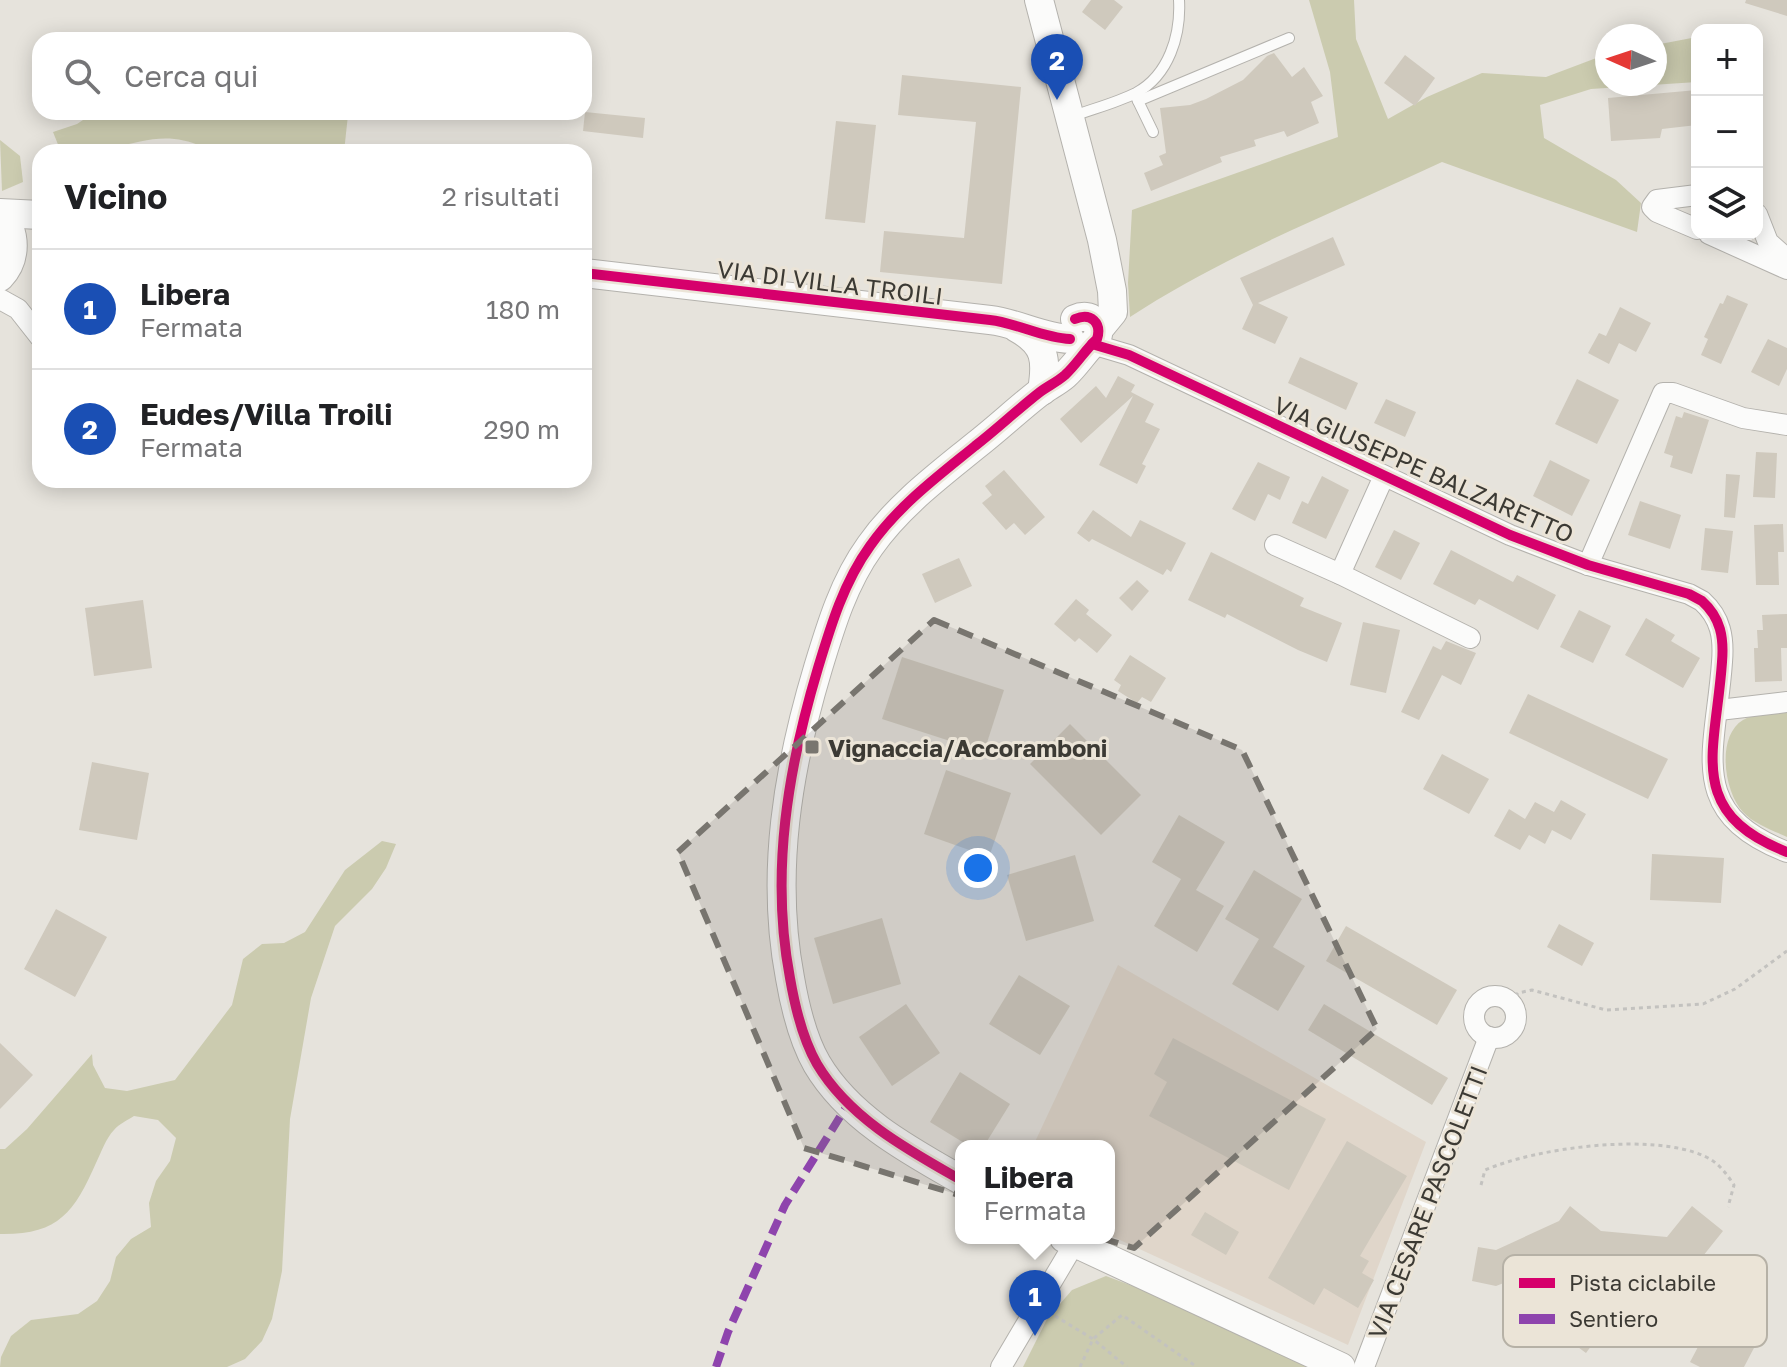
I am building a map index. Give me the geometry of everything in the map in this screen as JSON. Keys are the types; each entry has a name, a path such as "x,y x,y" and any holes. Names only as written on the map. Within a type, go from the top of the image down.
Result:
{"street":[{"path":"955,1177 923,1159 860,1115 834,1088 809,1050 795,1006 785,950 782,855 787,803 806,708 836,613 860,561 880,532 916,495 1042,391 1084,333 1108,269 1039,0"},
{"path":"1691,196 1657,200 1652,207 1691,226"},
{"path":"0,213 32,215"},
{"path":"0,213 11,231 7,263 18,309"},
{"path":"7,263 32,231"},
{"path":"1763,239 1787,259"},
{"path":"1763,240 1787,269"},
{"name":"VIA DI VILLA TROILI","path":"592,274 1084,333"},
{"path":"0,299 18,309 32,327"},
{"path":"1006,322 1030,335 1038,344 1045,366 1042,391"},
{"name":"VIA GIUSEPPE BALZARETTO","path":"1084,333 1510,535 1588,565 1689,594 1702,601 1711,609 1719,624 1723,642 1713,771 1720,801 1728,815 1747,833 1787,852"},
{"path":"1588,565 1663,393 1673,393 1743,418 1787,425"},
{"path":"1340,574 1384,476"},
{"path":"1275,545 1470,638"},
{"path":"1719,710 1787,702"},
{"path":"1504,998 1510,1002 1516,1014 1513,1028 1503,1037 1489,1037 1478,1029 1474,1016 1484,999 1504,998"},
{"name":"VIA CESARE PASCOLETTI","path":"1364,1367 1489,1037"},
{"path":"1001,1367 1039,1306 1068,1244"},
{"path":"1075,1244 1341,1367"}],"lane":[{"path":"1136,98 1162,69 1175,45 1180,18 1179,0"},
{"path":"1070,117 1136,98 1289,38"},
{"path":"1136,98 1153,132"}],"path":[{"path":"1510,1002 1518,993 1532,990 1606,1010 1703,1004 1735,989 1787,951"},
{"path":"1481,1185 1485,1170 1506,1161 1593,1145 1648,1146 1694,1153 1721,1167 1734,1185 1728,1207"},
{"path":"1039,1306 1093,1339 1127,1367"},
{"path":"1080,1367 1093,1339 1122,1315 1197,1367"}],"highlighted area":[{"path":"934,620 1242,750 1377,1029 1134,1248 804,1148 678,852"}],"shaded area":[{"path":"1118,965 1426,1142 1348,1345 1115,1238 1115,1140 1036,1140"}],"green space":[{"path":"1309,0 1354,0 1356,39 1388,119 1427,97 1482,73 1546,77 1595,59 1595,89 1540,105 1544,138 1616,180 1641,203 1637,232 1442,162 1243,253 1130,317 1128,283 1132,210 1338,137 1330,72"},
{"path":"1691,38 1691,82 1667,84 1667,43"},
{"path":"83,120 347,120 345,144 196,144 158,139 128,144 58,144 53,132"},
{"path":"0,140 20,156 23,182 2,191"},
{"path":"1787,712 1787,837 1747,816 1736,803 1728,778 1726,751 1734,728 1743,720"},
{"path":"382,841 396,844 386,868 372,889 335,926 311,998 290,1119 282,1271 272,1319 262,1341 245,1359 227,1367 0,1367 1,1357 11,1336 31,1320 78,1314 97,1301 110,1281 116,1257 131,1239 151,1227 149,1203 156,1181 170,1161 176,1138 158,1120 134,1116 124,1122 109,1137 80,1195 62,1218 36,1230 20,1233 0,1234 0,1149 5,1149 27,1129 92,1054 93,1065 105,1088 127,1091 175,1080 232,1005 243,959 262,944 284,943 305,932 345,870"},
{"path":"1106,1276 1154,1294 1315,1367 1023,1367 1047,1319 1072,1290"}],"building":[{"path":"1091,0 1114,0 1123,7 1105,30 1082,12"},
{"path":"1746,0 1787,0 1787,16 1745,3"},
{"path":"1274,53 1292,77 1304,67 1323,96 1311,102 1319,123 1287,137 1284,131 1254,140 1256,146 1220,157 1222,162 1151,191 1144,173 1163,165 1159,156 1166,153 1160,108 1190,105 1206,99 1243,80"},
{"path":"1405,55 1435,78 1415,106 1384,83"},
{"path":"902,75 1021,87 1002,284 880,272 884,231 964,238 976,122 898,115"},
{"path":"1691,91 1691,126 1662,129 1660,138 1611,141 1608,98 1667,96 1667,93"},
{"path":"592,113 645,118 643,138 583,131 584,120 592,120"},
{"path":"836,121 876,125 865,223 825,219"},
{"path":"1333,237 1345,265 1258,303 1288,317 1275,344 1242,329 1253,305 1240,278"},
{"path":"1727,295 1748,304 1721,364 1701,355 1708,339 1704,337"},
{"path":"1620,307 1651,323 1636,352 1619,343 1609,364 1588,353 1599,333 1606,336"},
{"path":"1768,339 1787,348 1787,369 1779,386 1751,372"},
{"path":"1300,357 1358,383 1346,410 1288,383"},
{"path":"1118,376 1135,385 1131,392 1154,404 1145,422 1160,429 1142,464 1146,466 1137,484 1099,465 1133,396 1081,443 1060,419 1096,386 1106,398"},
{"path":"1577,379 1619,400 1597,444 1555,424"},
{"path":"1386,399 1416,412 1405,437 1374,423"},
{"path":"1684,412 1709,420 1692,474 1670,467 1673,456 1664,453 1676,416 1682,418"},
{"path":"1756,452 1777,453 1775,498 1753,497"},
{"path":"1550,460 1590,480 1572,516 1533,496"},
{"path":"1258,462 1290,477 1280,500 1268,494 1255,521 1232,509"},
{"path":"1004,470 1045,517 1025,535 1014,523 1006,530 982,503 992,495 985,486"},
{"path":"1726,474 1740,475 1735,518 1724,517"},
{"path":"1322,476 1349,490 1326,539 1292,523 1302,501 1308,504"},
{"path":"1640,501 1681,515 1670,549 1628,535"},
{"path":"1093,510 1131,537 1140,520 1186,543 1171,572 1167,569 1163,575 1092,539 1089,542 1077,533"},
{"path":"1783,524 1784,552 1778,552 1779,585 1756,585 1754,525"},
{"path":"1705,528 1733,531 1728,573 1701,570"},
{"path":"1394,530 1420,543 1401,580 1375,567"},
{"path":"1451,550 1513,582 1517,575 1556,595 1538,630 1479,599 1475,605 1433,584"},
{"path":"1211,552 1304,598 1300,606 1342,623 1327,662 1227,614 1225,618 1188,600"},
{"path":"959,558 972,586 935,603 922,574"},
{"path":"1137,580 1149,591 1132,611 1119,598"},
{"path":"1076,599 1089,610 1086,614 1112,635 1097,653 1079,638 1075,642 1054,624"},
{"path":"143,600 152,668 94,676 85,608"},
{"path":"1579,610 1611,626 1593,663 1560,647"},
{"path":"1787,614 1787,648 1781,648 1782,681 1755,682 1754,648 1758,648 1757,630 1763,630 1762,615"},
{"path":"1646,618 1675,635 1671,641 1700,658 1683,688 1625,655"},
{"path":"1363,622 1400,630 1386,693 1350,685"},
{"path":"1446,641 1476,653 1461,685 1442,675 1419,720 1401,712 1433,646 1441,650"},
{"path":"1130,655 1166,678 1151,702 1142,697 1137,703 1118,691 1121,685 1114,680"},
{"path":"902,657 1004,690 984,752 882,719"},
{"path":"1528,694 1668,759 1648,799 1509,733"},
{"path":"1070,724 1141,795 1101,835 1030,764"},
{"path":"1442,754 1489,779 1469,814 1423,789"},
{"path":"92,762 149,773 137,840 79,830"},
{"path":"946,770 1011,793 989,857 924,834"},
{"path":"1561,800 1586,814 1571,840 1552,830 1545,844 1529,835 1520,850 1494,836 1509,809 1525,819 1535,802 1554,812"},
{"path":"1179,815 1225,842 1196,890 1224,906 1197,952 1154,926 1181,879 1152,862"},
{"path":"1652,854 1724,858 1721,903 1650,900"},
{"path":"1075,855 1094,921 1026,941 1007,875"},
{"path":"1254,870 1302,899 1273,947 1305,966 1278,1011 1232,984 1259,939 1225,919"},
{"path":"56,909 107,937 75,997 24,969"},
{"path":"882,918 901,984 833,1004 814,938"},
{"path":"1559,924 1594,943 1582,966 1547,947"},
{"path":"1346,926 1457,990 1437,1025 1326,961"},
{"path":"1019,975 1070,1006 1040,1055 989,1024"},
{"path":"906,1004 940,1053 892,1086 859,1037"},
{"path":"1324,1004 1448,1078 1432,1105 1308,1030"},
{"path":"1173,1038 1326,1119 1289,1190 1149,1116 1167,1082 1154,1074"},
{"path":"0,1043 33,1075 0,1109"},
{"path":"960,1072 1010,1104 988,1140 959,1140 930,1122"},
{"path":"1347,1141 1407,1176 1360,1256 1369,1261 1362,1273 1374,1280 1358,1308 1324,1288 1314,1305 1268,1278"},
{"path":"1570,1206 1601,1231 1667,1237 1692,1206 1723,1231 1704,1255 1503,1255 1503,1283 1496,1286 1472,1281 1478,1247 1496,1250 1559,1221"},
{"path":"1205,1212 1239,1232 1226,1255 1191,1235"},
{"path":"1698,1347 1754,1347 1744,1367 1700,1367 1690,1362"}],"marked path":[{"path":"716,1367 728,1332 785,1205 848,1104"}],"cycle path":[{"path":"592,274 990,320 1070,339"},
{"path":"955,1176 863,1117 830,1083 812,1054 797,1011 784,939 782,860 785,821 798,744 818,668 839,604 861,560 881,531 919,493 1062,377 1097,339 1098,328 1094,320 1086,317 1075,319"},
{"path":"1092,344 1129,355 1510,535 1588,565 1689,594 1702,601 1717,621 1722,645 1713,751 1714,775 1720,798 1733,818 1754,836 1787,852"}],"place":[{"name":"Eudes/Villa Troili","path":"1057,100"},
{"name":"Vignaccia/Accoramboni","path":"812,747"},
{"name":"Libera","path":"1035,1336"}]}
